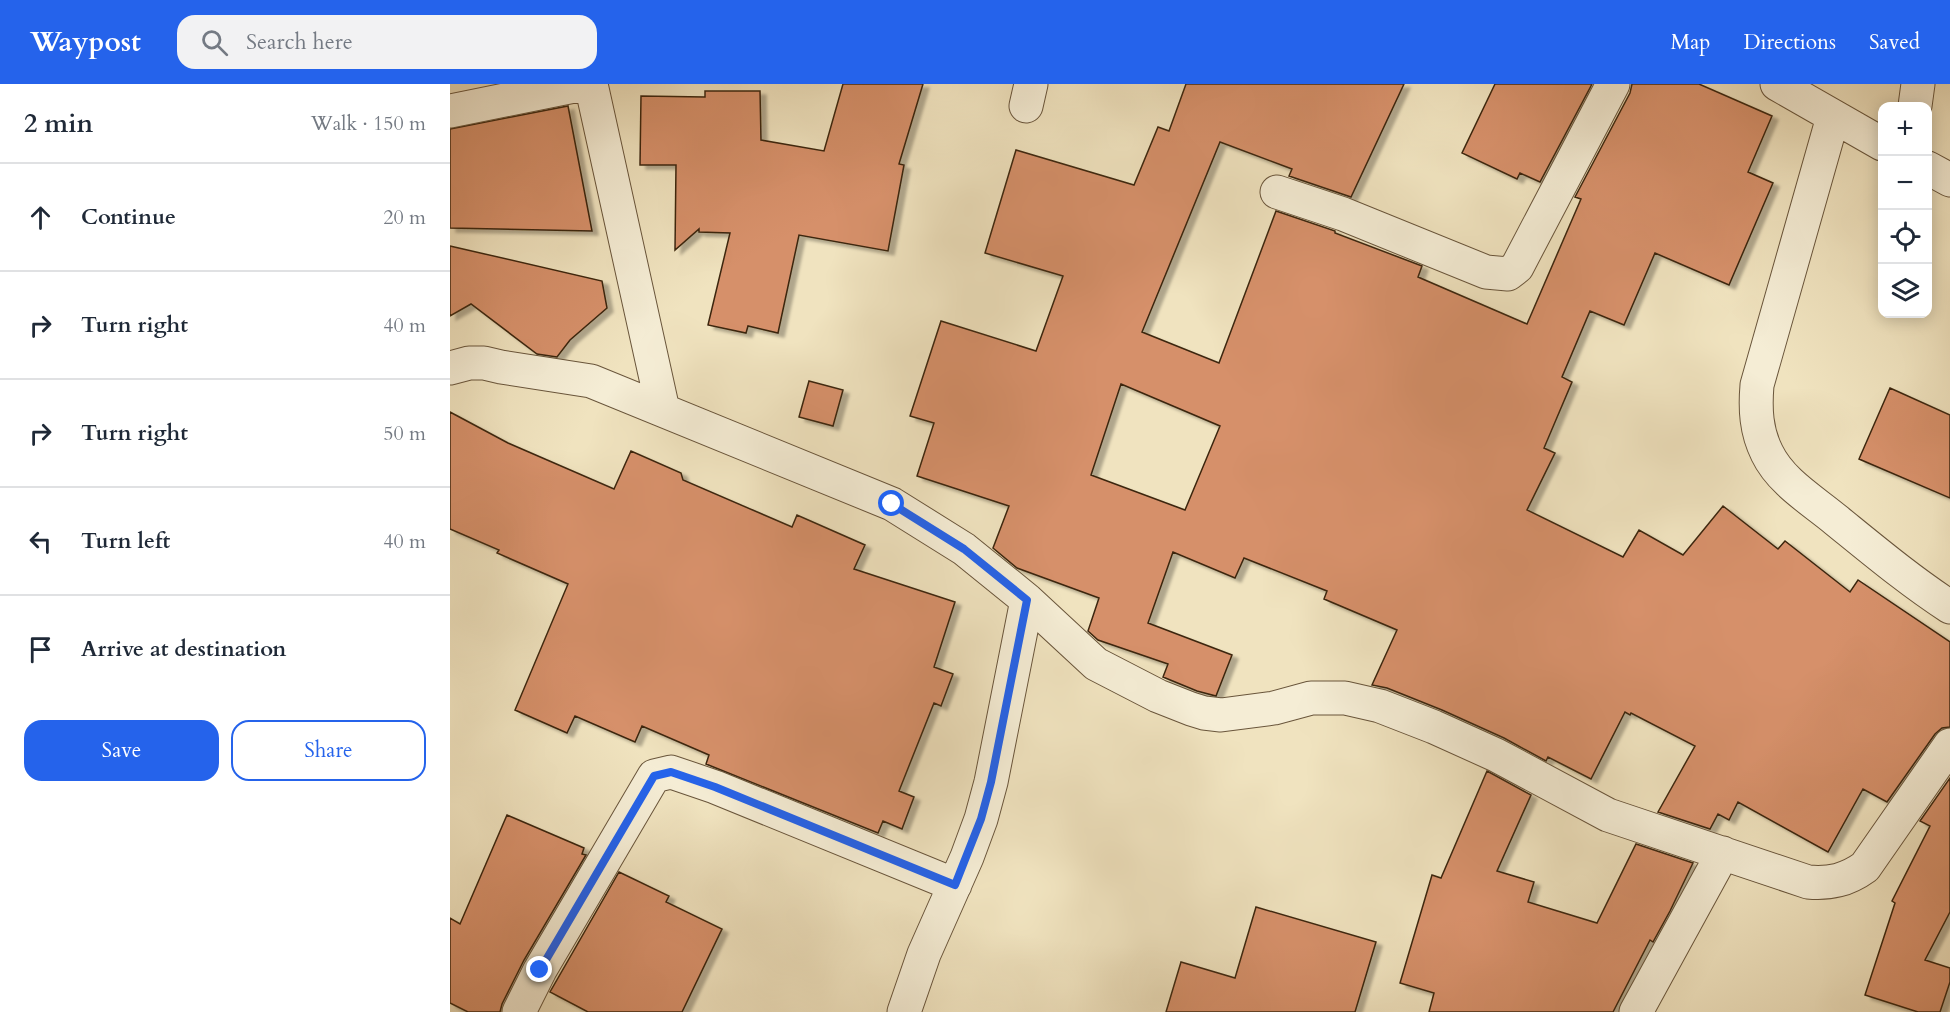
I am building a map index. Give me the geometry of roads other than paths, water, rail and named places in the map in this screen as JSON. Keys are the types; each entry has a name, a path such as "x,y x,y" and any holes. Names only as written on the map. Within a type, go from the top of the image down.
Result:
{"street":[{"path":"450,111 584,84"},
{"path":"591,84 663,410"},
{"path":"1277,192 1343,214 1486,272 1508,274 1517,267 1613,84"},
{"path":"1777,84 1878,142"},
{"path":"1916,102 1918,84"},
{"path":"1833,117 1757,385 1755,409 1760,435 1767,454 1784,478 1917,585 1950,607"},
{"path":"1932,170 1950,180"},
{"path":"450,368 470,363 484,363 591,381 892,504 964,549 1027,600 1095,664 1158,696 1191,709 1221,715 1274,708 1311,698 1345,698 1380,706 1496,755 1608,815 1808,882 1840,881 1865,867 1950,745"},
{"path":"904,1012 924,954 981,819 991,782 1027,600"},
{"path":"519,1012 540,970 654,776 671,772 715,787 955,885"},
{"path":"1636,1012 1652,979 1723,853"}]}
